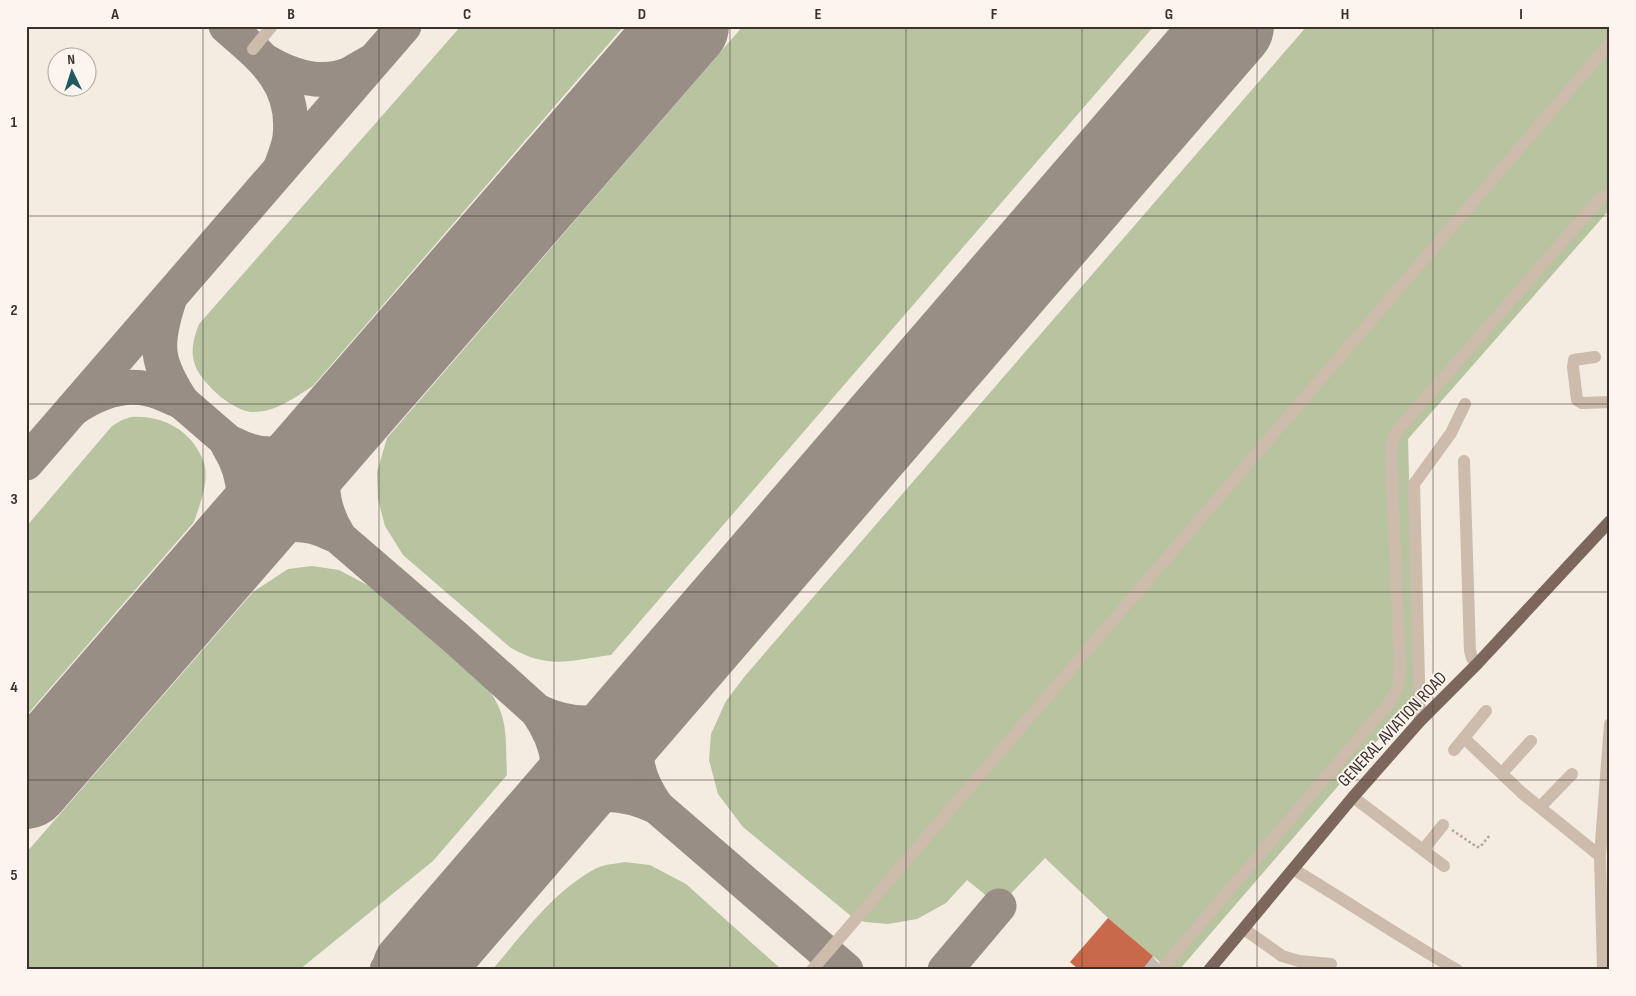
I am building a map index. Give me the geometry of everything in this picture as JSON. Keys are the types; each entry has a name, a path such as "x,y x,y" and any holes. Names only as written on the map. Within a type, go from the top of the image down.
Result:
{"main road":[{"name":"GENERAL AVIATION ROAD","path":"1209,970 1353,797 1420,721 1477,664 1610,521"}],"street":[{"path":"252,49 272,26"},
{"path":"812,970 1610,43"},
{"path":"1162,970 1388,704 1398,688 1400,668 1391,458 1392,443 1397,431 1596,203 1602,197 1610,194"},
{"path":"1595,357 1574,360 1573,367 1577,400 1582,403 1610,402"},
{"path":"1420,721 1414,484 1451,433 1465,404"},
{"path":"1464,461 1470,651 1472,658 1477,664"},
{"path":"1454,750 1486,711"},
{"path":"1604,970 1606,954 1605,885 1600,856 1606,815 1610,724"},
{"path":"1464,738 1540,807 1600,856"},
{"path":"1502,773 1531,741"},
{"path":"1540,807 1572,774"},
{"path":"1353,797 1444,866"},
{"path":"1422,850 1443,825"},
{"path":"1293,869 1456,970"},
{"path":"1244,929 1282,956 1299,961 1331,964"}],"path":[{"path":"1443,825 1477,847 1480,847 1490,835"}],"green space":[{"path":"461,26 624,26 313,386 284,404 269,410 245,411 229,403 205,381 195,365 193,347 199,324"},
{"path":"743,26 1154,26 611,655 561,662 537,659 525,655 511,648 403,555 385,526 378,499 377,472 387,438"},
{"path":"1307,26 1610,26 1610,209 1408,439 1415,697 1179,970 1169,970 1108,918 1045,858 999,906 967,880 946,903 917,919 888,924 865,922 851,916 743,827 718,794 709,760 711,734 726,701 745,676"},
{"path":"131,417 151,418 170,424 187,436 199,452 206,473 203,494 194,522 26,716 26,527 112,426"},
{"path":"312,566 339,570 373,588 485,685 499,707 505,727 507,775 433,861 299,970 26,970 26,853 253,592 288,569"},
{"path":"624,862 650,865 686,884 782,970 492,970 540,914 567,888 597,868"}],"building":[{"path":"1108,918 1153,956 1142,970 1079,970 1070,962"}],"taxiway":[{"path":"226,26 252,49 274,73 288,101 290,137 288,149 281,167"},
{"path":"26,463 404,26"},
{"path":"267,62 296,75 318,79 339,78 371,62"},
{"path":"169,300 161,330 160,353 167,376 182,402"},
{"path":"73,409 99,394 128,387 152,390 182,402 457,639 537,711 546,725 556,751 558,778 556,791 545,820"},
{"path":"336,428 326,455 322,482 326,508 338,535"},
{"path":"233,444 246,450 260,453 287,452 313,444 336,428"},
{"path":"228,445 240,471 244,497 241,524 230,550"},
{"path":"230,550 254,535 279,526 305,525 332,534"},
{"path":"650,698 639,726 636,754 642,780 648,794 657,807 846,970"},
{"path":"537,711 568,721 596,722 623,715 650,698"},
{"path":"545,820 572,803 599,795 627,797 657,807"},
{"path":"387,970 484,890"},
{"path":"945,970 999,906"}],"runway":[{"path":"26,785 685,26"},
{"path":"416,970 1230,26"}]}
